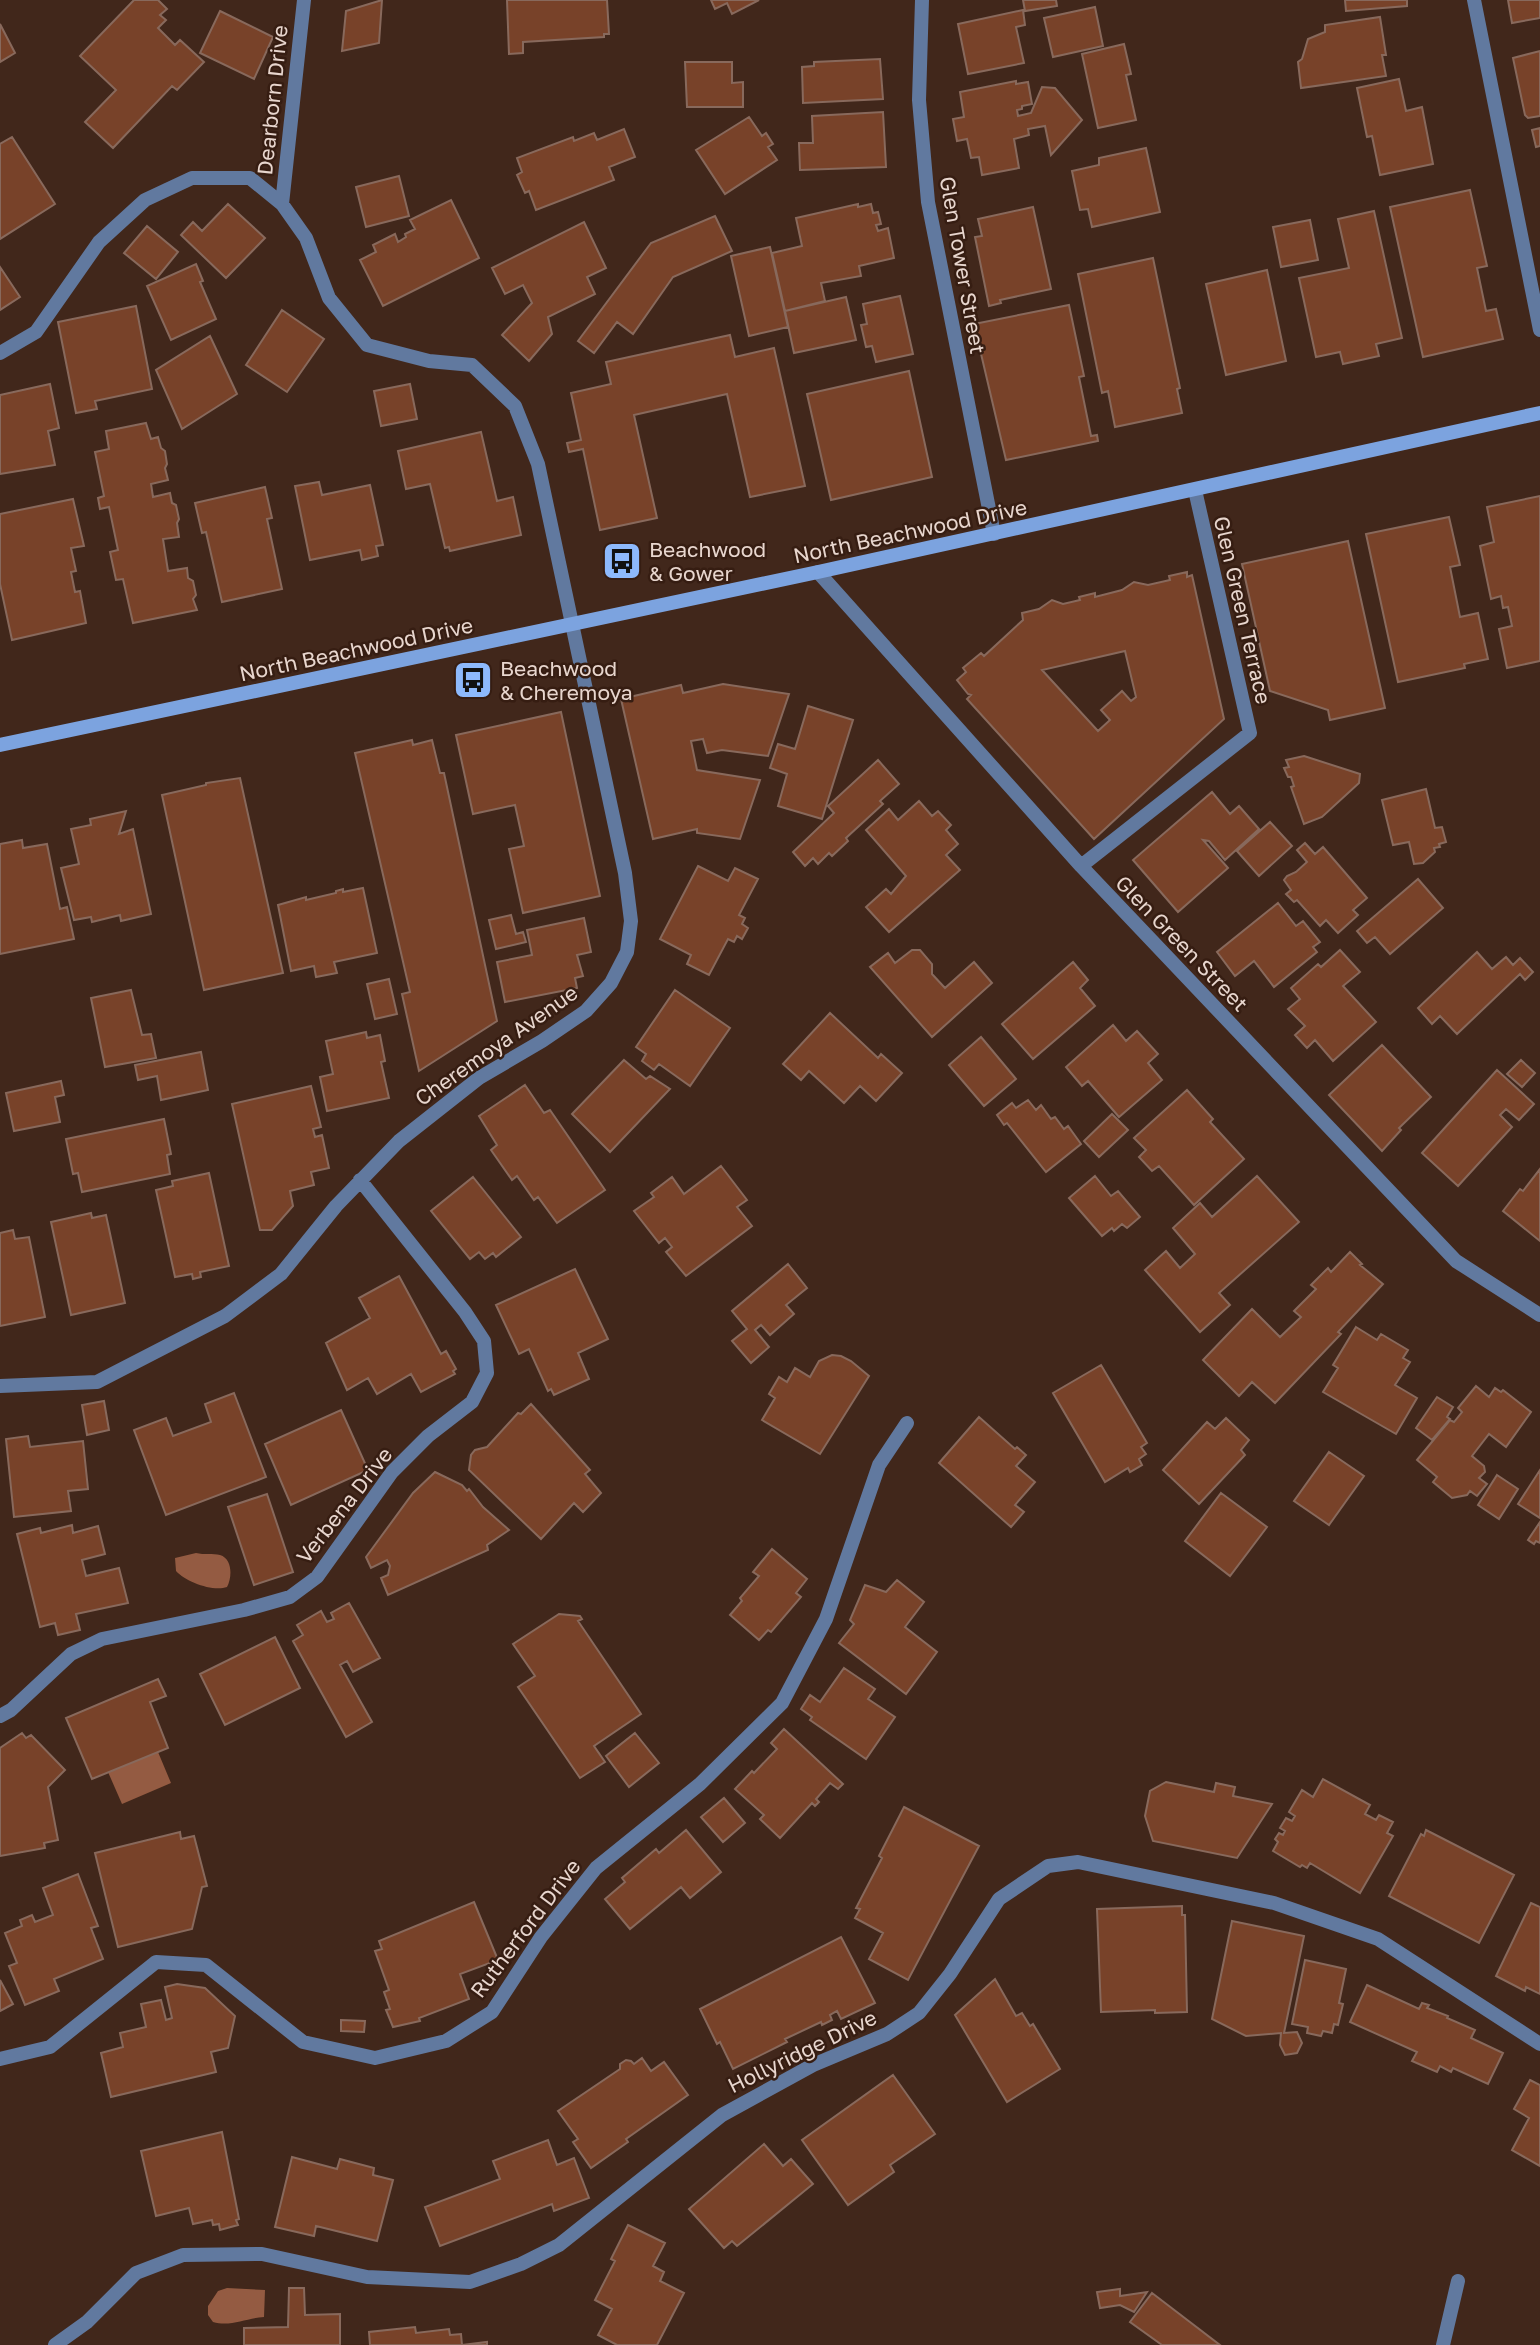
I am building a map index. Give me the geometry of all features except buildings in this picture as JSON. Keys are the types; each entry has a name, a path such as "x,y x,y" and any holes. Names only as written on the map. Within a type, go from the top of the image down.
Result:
{"street":[{"name":"Dearborn Drive","path":"282,204 304,0"},
{"name":"Glen Tower Street","path":"922,0 919,100 928,202 994,534"},
{"path":"1474,0 1540,330"},
{"name":"Cheremoya Avenue","path":"0,353 36,332 99,242 145,200 191,178 250,178 282,204 306,238 329,298 367,345 429,361 472,365 515,406 538,464 625,873 631,921 627,952 611,984 586,1011 479,1078 398,1141 336,1206 281,1275 226,1316 96,1381 0,1386"},
{"name":"North Beachwood Drive","path":"0,745 818,572 1540,413"},
{"name":"Glen Green Terrace","path":"1081,866 1250,733 1195,490"},
{"name":"Glen Green Street","path":"818,572 1081,866 1456,1261 1540,1315"},
{"name":"Verbena Drive","path":"0,1716 12,1710 71,1654 102,1639 244,1610 290,1597 317,1577 393,1472 428,1436 472,1402 487,1373 484,1341 465,1312 360,1180"},
{"name":"Rutherford Drive","path":"0,2060 50,2047 156,1962 206,1965 303,2042 375,2058 446,2041 492,2012 541,1937 596,1868 700,1784 782,1703 826,1619 879,1465 907,1423"},
{"name":"Hollyridge Drive","path":"55,2345 87,2322 136,2273 183,2255 262,2254 367,2277 470,2282 521,2264 559,2245 722,2115 813,2065 887,2034 919,2012 950,1974 999,1899 1048,1866 1079,1862 1274,1903 1378,1939 1540,2044"},
{"path":"1443,2345 1458,2281"}],"shaded area":[{"path":"196,1553 220,1555 227,1560 230,1579 227,1587 200,1585 176,1571 175,1558"},
{"path":"158,1752 171,1783 122,1804 108,1772"},
{"path":"227,2288 265,2290 264,2317 232,2323 213,2322 208,2315 208,2306 218,2291"}],"place":[{"name":"Beachwood & Gower","path":"622,561"},
{"name":"Beachwood & Cheremoya","path":"473,680"}]}
